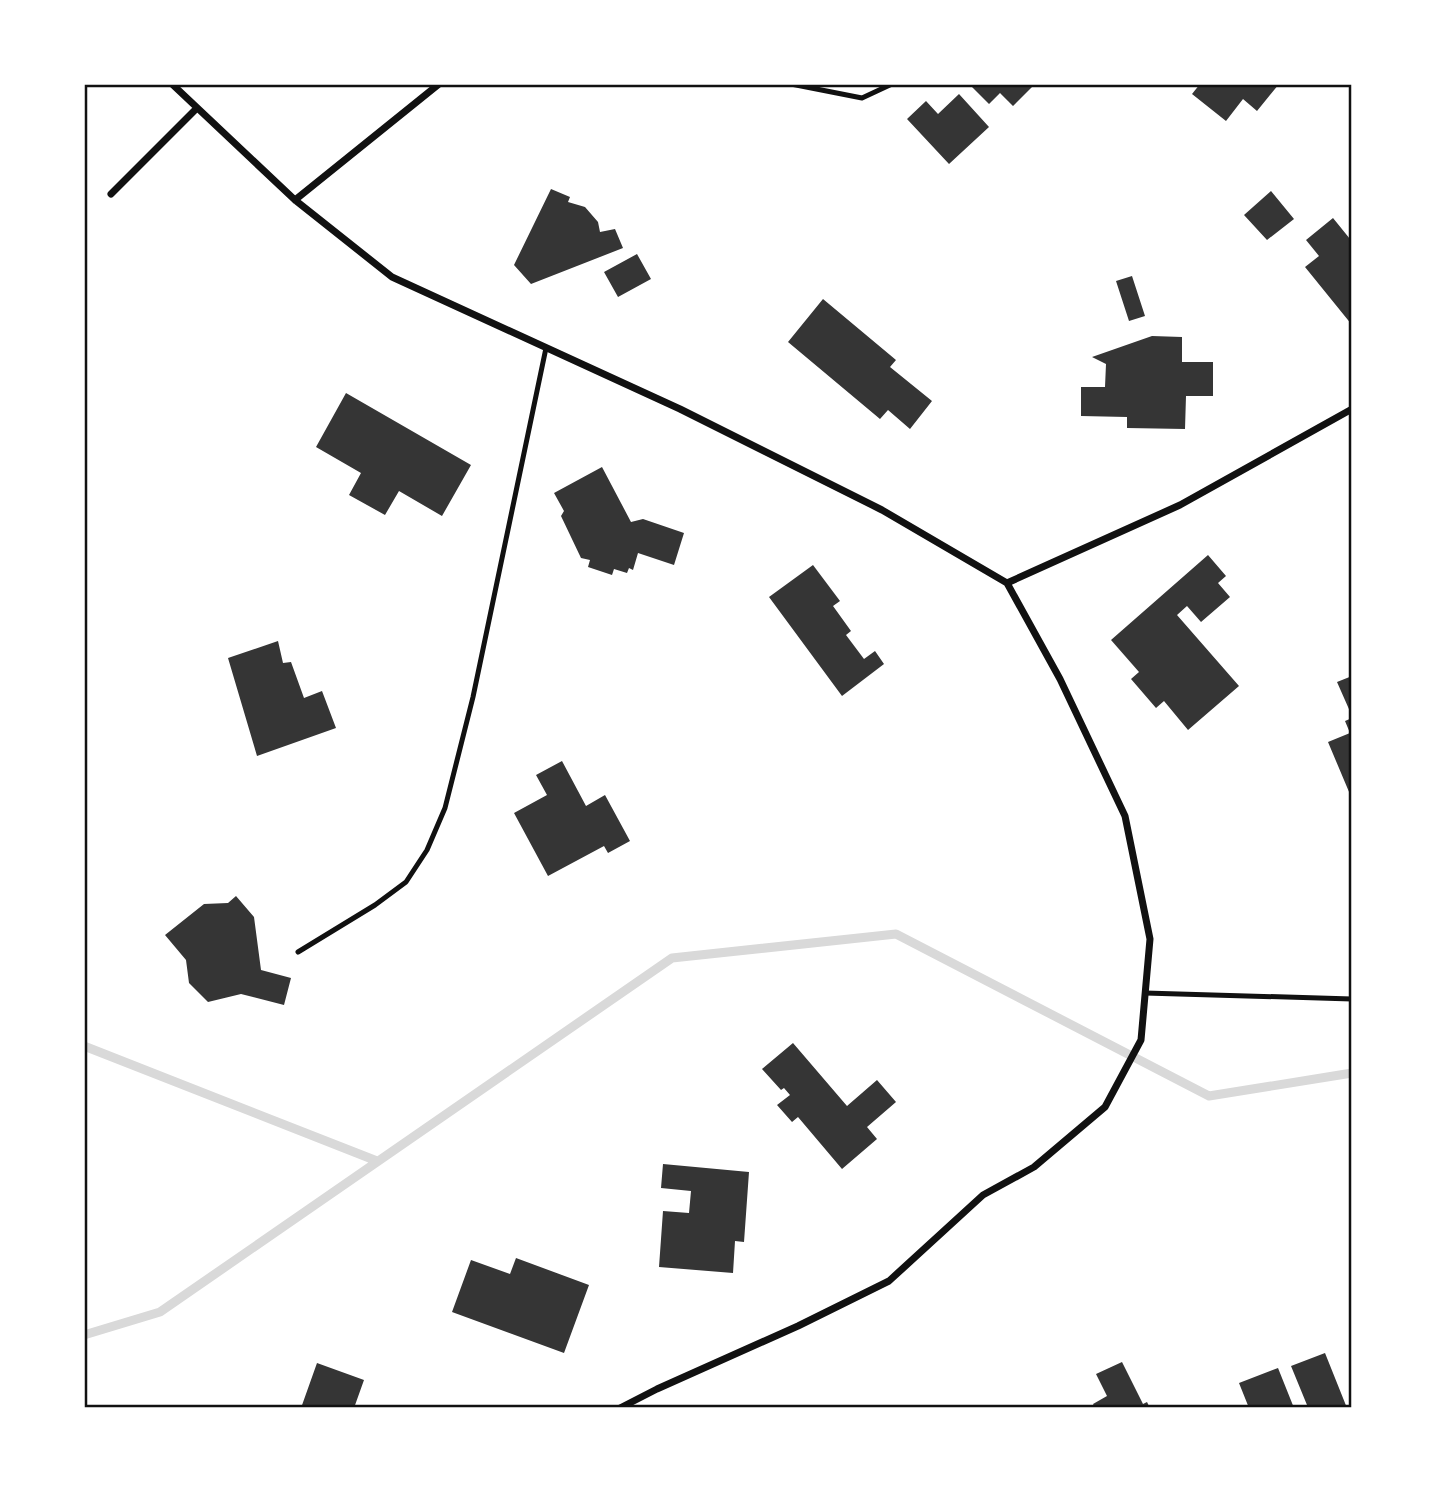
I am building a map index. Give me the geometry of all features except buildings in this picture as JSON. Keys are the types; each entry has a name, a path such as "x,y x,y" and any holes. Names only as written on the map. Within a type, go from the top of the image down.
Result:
{"street":[{"path":"172,84 295,200 392,277 680,409 882,510 1007,583 1060,678 1125,816 1150,939 1141,1040 1105,1107 1034,1167 982,1195 889,1282 620,1408"},
{"path":"295,200 439,84"},
{"path":"111,194 197,108"},
{"path":"1007,583 1180,505 1352,409"}],"lane":[{"path":"791,84 862,98 892,84"},
{"path":"298,951 375,905 406,882 427,850 445,808 473,697 546,348"},
{"path":"1145,993 1352,999"}],"waterway":[{"path":"84,1335 160,1312 672,958 896,934 1209,1096 1352,1073"},
{"path":"84,1046 377,1161"}]}
